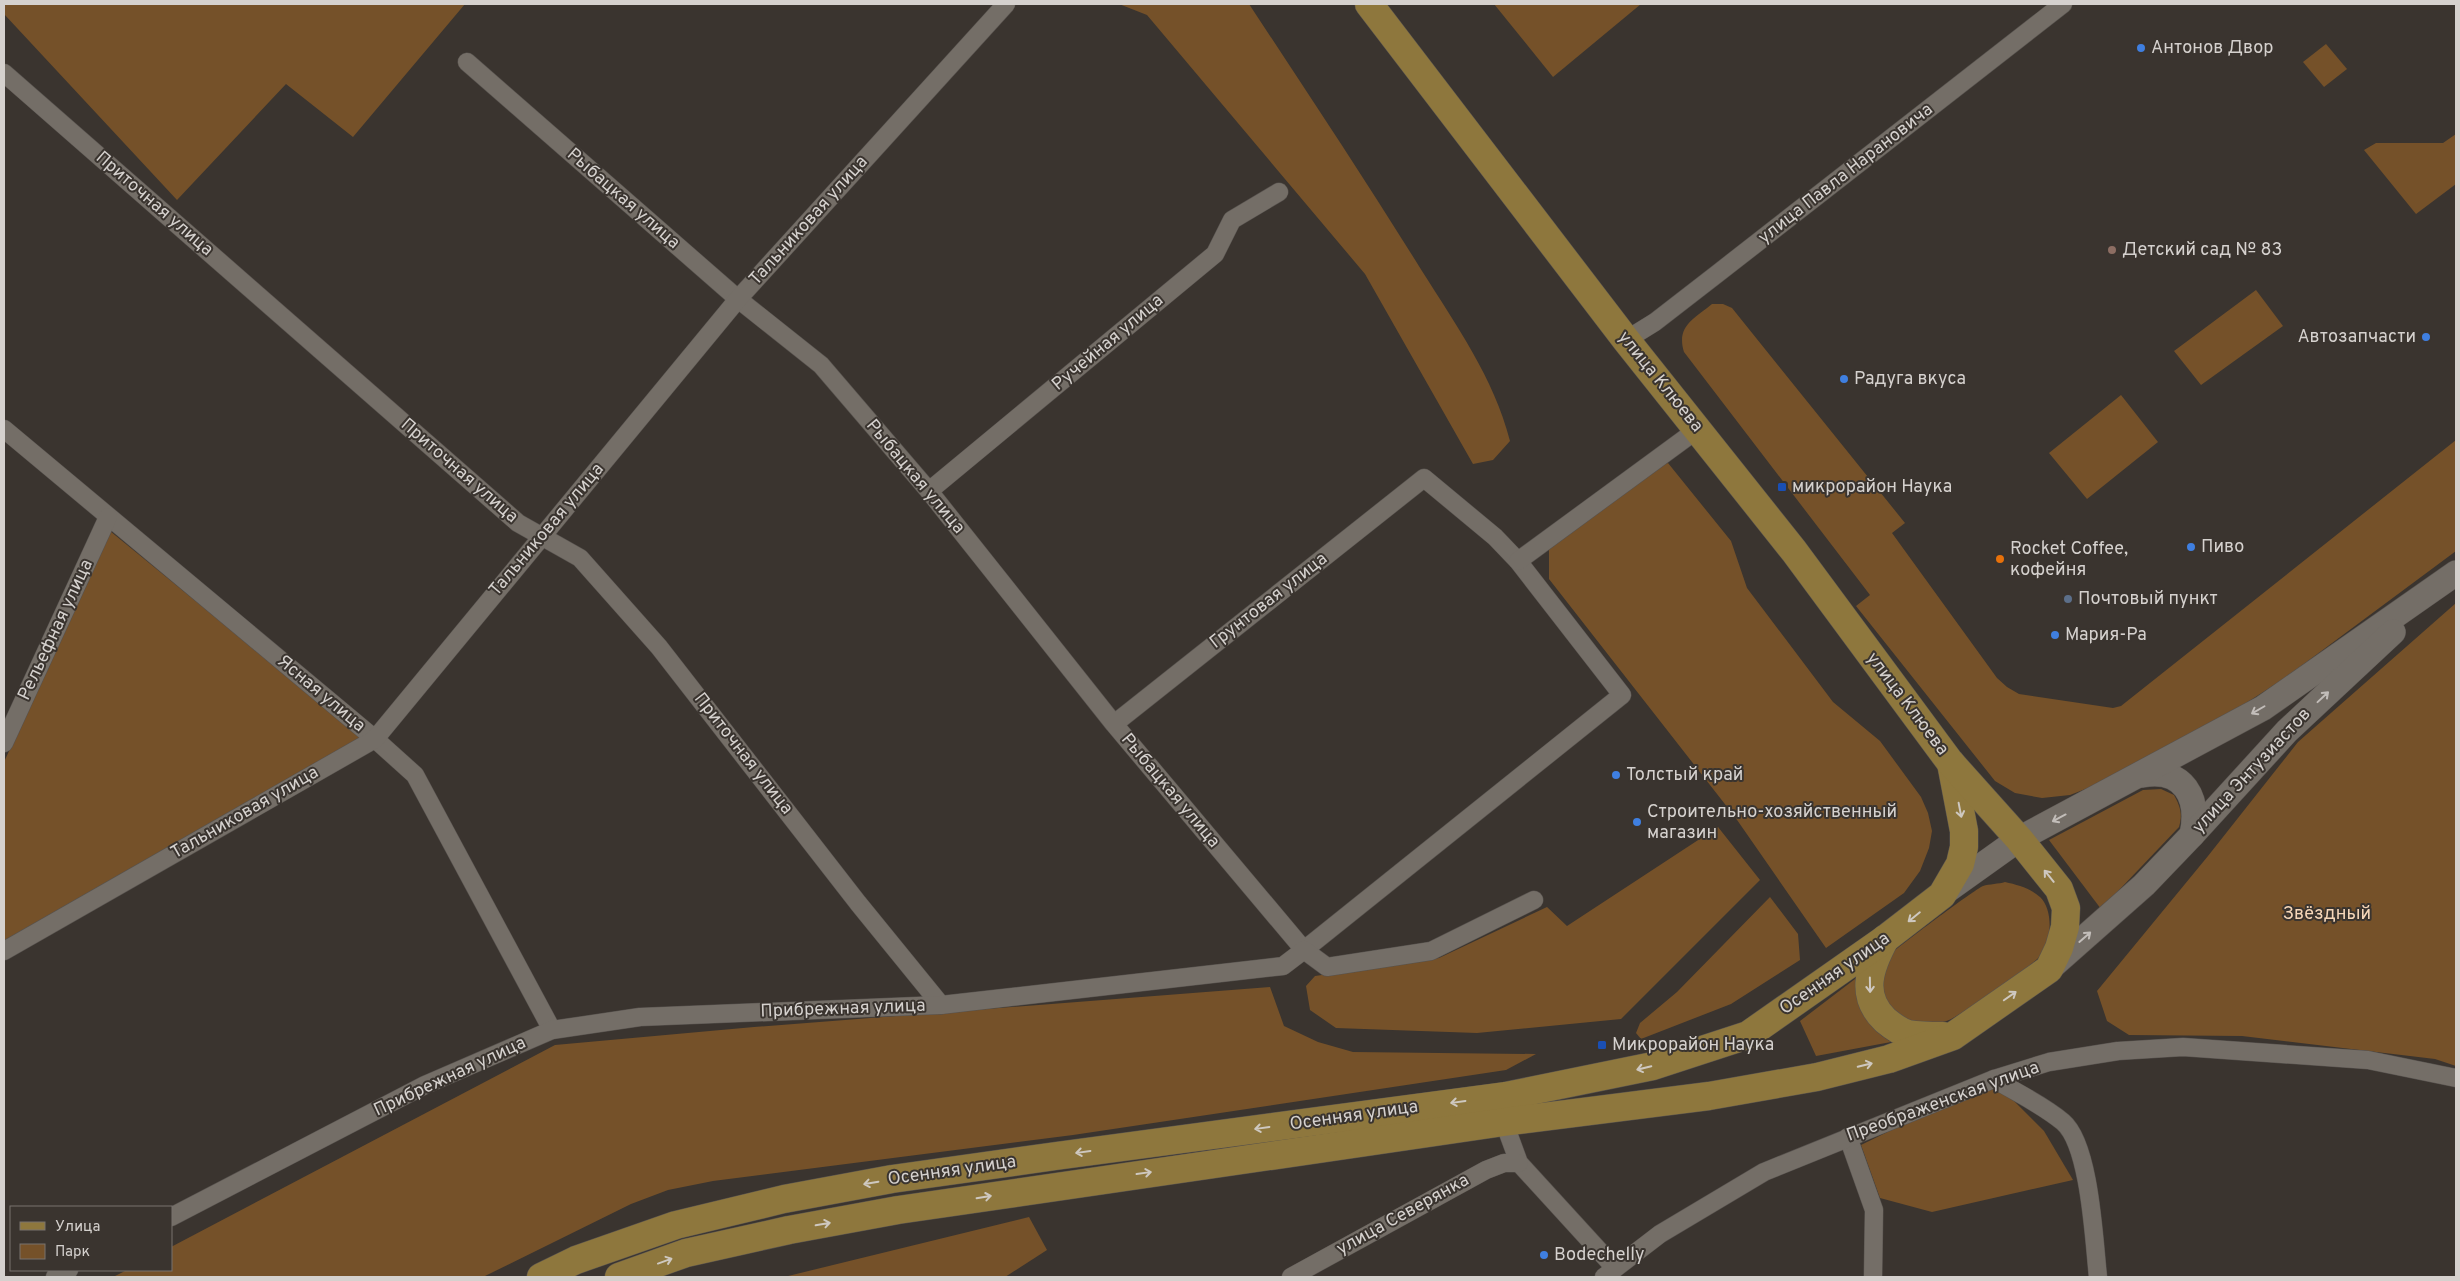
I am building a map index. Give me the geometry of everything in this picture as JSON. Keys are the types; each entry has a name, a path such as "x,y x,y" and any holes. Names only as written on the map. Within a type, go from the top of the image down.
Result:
{"main road":[{"name":"улица Клюева","path":"1369,4 1626,340 1698,428 1794,551 1950,762 2019,839 2060,889 2066,908 2065,927 2060,948 2049,969"},
{"name":"улица Энтузиастов","path":"2102,796 2263,708 2456,573"},
{"name":"улица Энтузиастов","path":"2049,969 2144,885 2287,730 2456,573"},
{"name":"улица Клюева","path":"1942,894 1960,864 1964,847 1964,831 1950,762"},
{"path":"2142,775 2157,772 2171,777 2187,787 2195,807 2192,835"},
{"name":"Осенняя улица","path":"541,1277 576,1260 676,1225 784,1199 892,1179 1506,1096 1653,1066 1748,1035 1885,940 1942,894 2019,839 2102,796"},
{"path":"1885,940 1874,960 1869,979 1870,994 1875,1010 1888,1022 1906,1034 1954,1036"},
{"name":"Осенняя улица","path":"619,1277 686,1253 789,1230 898,1210 1504,1122 1709,1096 1817,1077 1889,1059 1954,1036 2049,969"}],"street":[{"name":"Тальниковая улица","path":"4,951 375,739 738,300 1006,4"},
{"name":"улица Павла Нарановича","path":"1626,340 1655,322 1710,280 2063,4"},
{"name":"Рыбацкая улица","path":"467,62 738,300 821,365 929,491 1114,724 1304,950"},
{"name":"Приточная улица","path":"4,73 518,523 580,558 659,647 858,903 941,1005"},
{"name":"Ручейная улица","path":"929,491 1216,254 1232,220 1279,192"},
{"path":"1518,561 1698,428"},
{"name":"Ясная улица","path":"4,429 375,739 415,775 552,1030"},
{"name":"Грунтовая улица","path":"1114,724 1424,478 1494,537 1518,561"},
{"name":"Рельефная улица","path":"4,743 108,517"},
{"name":"Прибрежная улица","path":"172,1216 426,1085 552,1030 640,1017 941,1005 1283,966 1622,694 1518,561"},
{"path":"1304,950 1327,967 1431,950 1534,900"},
{"name":"Преображенская улица","path":"1609,1272 1660,1234 1764,1172 1994,1079 2049,1062 2118,1051 2183,1047 2368,1060 2456,1078"},
{"path":"1994,1079 2063,1122 2073,1134 2082,1154 2098,1277"},
{"path":"1504,1122 1519,1163 1609,1272"},
{"path":"1848,1137 1874,1210 1873,1277"},
{"name":"улица Северянка","path":"1291,1277 1486,1170 1504,1163 1519,1163"},
{"path":"55,1277 67,1271"}],"green space":[{"path":"4,4 465,4 353,137 286,84 177,200 4,14"},
{"path":"1119,4 1249,4 1380,204 1473,353 1494,395 1510,441 1493,460 1473,464 1365,274 1147,15"},
{"path":"1494,4 1641,4 1553,77"},
{"path":"2326,44 2347,69 2324,87 2303,62"},
{"path":"2456,134 2456,184 2416,214 2364,150 2376,143 2443,143"},
{"path":"2256,290 2283,326 2201,385 2174,351"},
{"path":"1712,304 1723,304 1732,308 1905,523 1892,533 1997,678 2019,694 2113,708 2121,706 2456,440 2456,551 2285,678 2232,712 2101,783 2070,795 2042,798 2015,793 1995,781 1856,606 1870,595 1684,352 1682,336 1685,329 1693,319"},
{"path":"2121,395 2158,442 2087,499 2049,453"},
{"path":"1668,463 1731,541 1747,588 1833,702 1880,741 1921,797 1928,813 1932,831 1929,848 1920,871 1904,893 1826,948 1735,817 1549,579 1549,548 1655,467"},
{"path":"110,531 362,737 4,941 4,762"},
{"name":"Звёздный","path":"2456,603 2456,1066 2435,1059 2242,1036 2129,1035 2107,1021 2097,991 2208,856 2298,742"},
{"path":"2161,789 2174,795 2176,799 2181,814 2179,827 2101,909 2049,840 2143,790"},
{"path":"1718,827 1760,880 1621,1019 1477,1033 1336,1028 1310,1010 1306,986 1315,976 1439,958 1547,907 1567,926"},
{"path":"2005,882 2028,889 2044,902 2050,924 2048,940 2042,954 2000,988 1947,1021 1927,1024 1914,1021 1893,1009 1886,1000 1881,978 1884,966 1891,954 1983,886"},
{"path":"1770,897 1798,934 1800,960 1731,1004 1641,1039 1636,1033 1640,1023 1677,992"},
{"path":"1855,979 1858,999 1864,1015 1882,1036 1891,1042 1816,1056 1800,1021"},
{"path":"1270,987 1284,1026 1318,1042 1353,1052 1536,1054 1506,1070 1073,1135 713,1181 668,1190 631,1204 483,1277 113,1277 125,1271 172,1271 172,1246 555,1045 754,1027"},
{"path":"1999,1086 2044,1131 2073,1180 1932,1212 1880,1198 1861,1145 1928,1112"},
{"path":"1029,1217 1047,1250 1005,1277 784,1277"}],"place":[{"name":"Антонов Двор","path":"2141,48"},
{"name":"Детский сад № 83","path":"2112,250"},
{"name":"Автозапчасти","path":"2426,337"},
{"name":"Радуга вкуса","path":"1844,379"},
{"name":"микрорайон Наука","path":"1782,487"},
{"name":"Пиво","path":"2191,547"},
{"name":"Rocket Coffee, кофейня","path":"2000,559"},
{"name":"Почтовый пункт","path":"2068,599"},
{"name":"Мария-Ра","path":"2055,635"},
{"name":"Толстый край","path":"1616,775"},
{"name":"Строительно-хозяйственный магазин","path":"1637,822"},
{"name":"Микрорайон Наука","path":"1602,1045"},
{"name":"Bodechelly","path":"1544,1255"}]}
